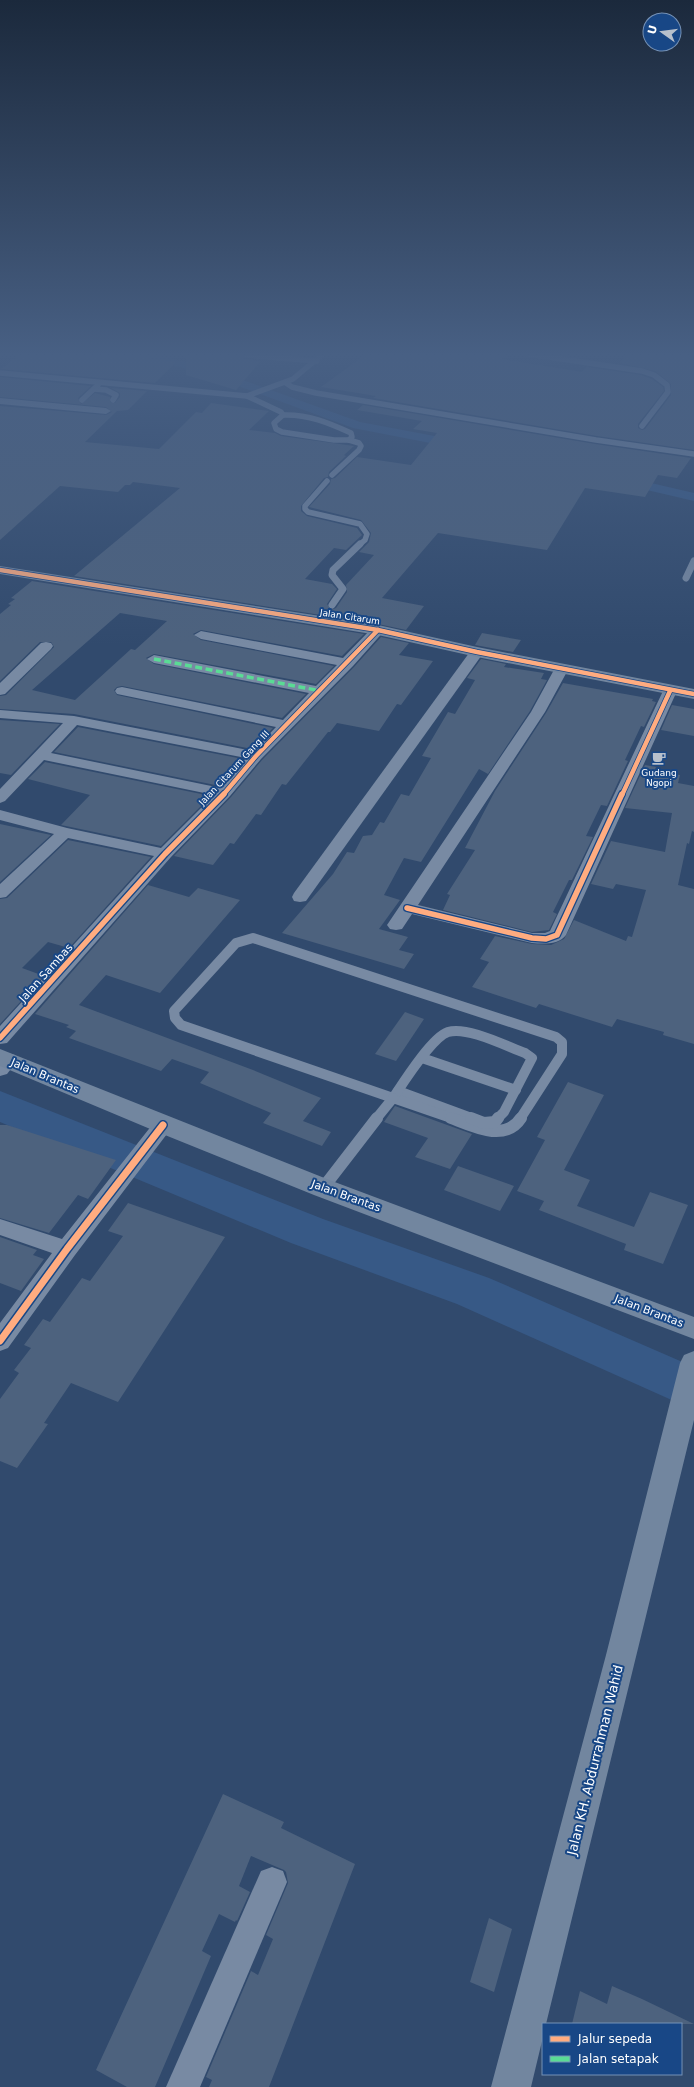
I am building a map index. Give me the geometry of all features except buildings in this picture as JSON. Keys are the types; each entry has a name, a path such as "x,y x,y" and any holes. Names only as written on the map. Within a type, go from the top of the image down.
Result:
{"main road":[{"name":"Jalan Citarum","path":"0,570 378,630 477,652 694,694"},
{"name":"Jalan Brantas","path":"3,1062 158,1131 323,1188 694,1328"},
{"name":"Jalan KH. Abdurrahman Wahid","path":"511,2087 694,1363"}],"street":[{"name":"Jalan Citarum Gang III","path":"106,920 165,854 225,793 256,756 321,691 378,630"},
{"path":"201,635 348,662"},
{"path":"0,691 46,646"},
{"path":"300,897 477,652"},
{"path":"154,659 321,691"},
{"path":"396,925 538,712 562,668"},
{"path":"407,908 532,938 546,939 557,935 670,690"},
{"path":"122,691 287,725"},
{"path":"0,714 74,720 256,756"},
{"path":"0,798 39,755 74,720"},
{"path":"39,755 225,793"},
{"path":"0,816 165,854"},
{"path":"0,893 65,832"},
{"name":"Jalan Sambas","path":"0,1038 106,920"},
{"path":"0,1341 66,1249 131,1168 158,1131"},
{"path":"0,1227 66,1249"},
{"path":"183,2087 272,1882"}],"lane":[{"path":"332,476 357,450"},
{"path":"669,450 694,454"},
{"path":"327,481 305,506 305,509 308,512 360,524 367,534 365,540 333,570 332,575 343,589 332,606"},
{"path":"686,578 694,561"},
{"path":"253,938 556,1037 562,1042 562,1054 517,1124 505,1131 485,1130 453,1115 396,1094 181,1025 175,1018 174,1011 236,943 253,938"},
{"path":"323,1188 436,1040 446,1033 453,1031 470,1034 524,1053 532,1058 504,1112 495,1122 484,1122 453,1115"},
{"path":"422,1058 516,1090"}],"waterway":[{"path":"621,480 694,497"},
{"path":"0,1106 173,1178 307,1231 473,1291 694,1389"}],"marked path":[{"path":"154,659 321,691"}],"cycle path":[{"path":"0,570 378,630 477,652 694,694"},
{"path":"0,1038 165,854 225,793 256,756 378,630"},
{"path":"407,908 532,938 546,939 557,935 670,691"},
{"path":"0,1341 67,1249 163,1125"}],"place":[{"name":"Gudang Ngopi","path":"659,758"}]}
